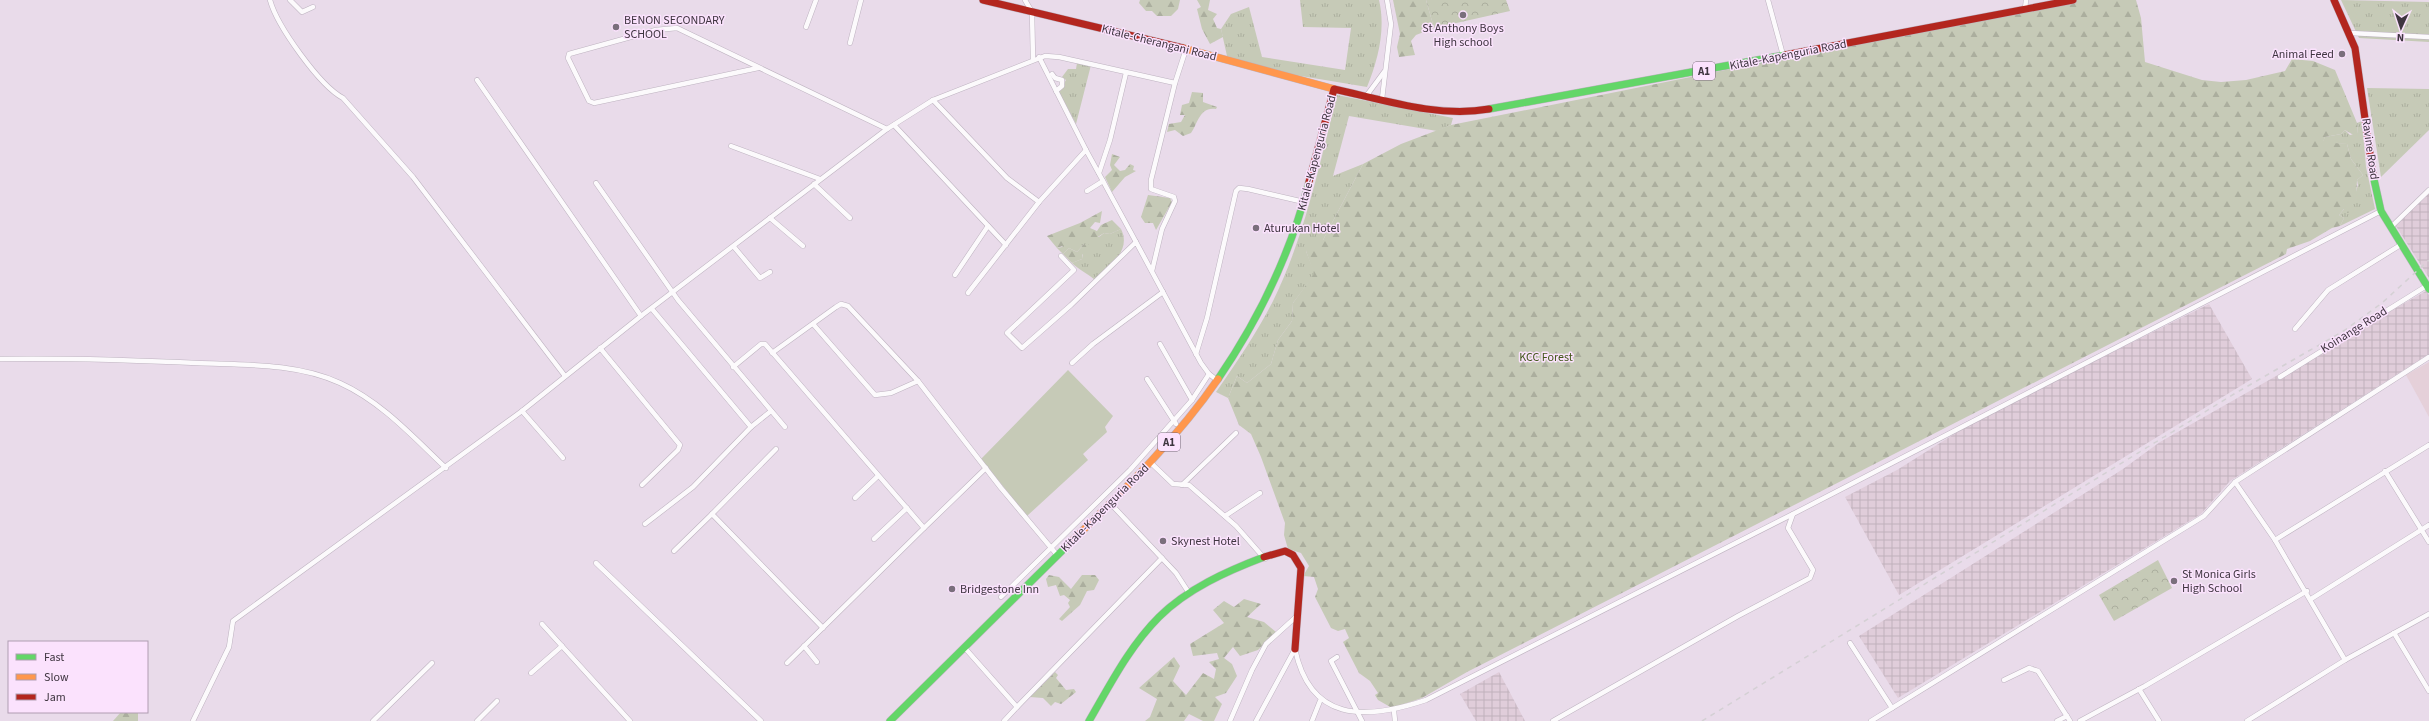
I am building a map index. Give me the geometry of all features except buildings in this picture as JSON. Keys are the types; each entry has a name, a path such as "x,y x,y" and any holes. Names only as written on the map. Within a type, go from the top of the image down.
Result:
{"main road":[{"name":"Kitale-Cherangani Road","path":"983,0 1186,49 1334,89"},
{"name":"Kitale-Kapenguria Road","path":"890,721 1058,556 1150,462 1197,409 1241,344 1266,298 1287,252 1304,202 1334,89 1433,110 1466,113 2073,0"},
{"name":"Ravine Road","path":"2334,0 2350,33 2360,74 2372,171 2381,211 2428,286"},
{"path":"1089,721 1106,691 1159,617 1189,593 1221,576 1285,551 1290,552 1299,563 1298,615 1295,649"}],"street":[{"path":"270,0 282,28 329,89 343,98 413,177 565,376"},
{"path":"290,0 302,12 313,7"},
{"path":"806,27 816,0"},
{"path":"850,43 861,0"},
{"path":"1024,0 1032,12 1032,59"},
{"path":"1382,99 1391,24 1387,0"},
{"path":"1768,0 1783,55"},
{"path":"2025,9 2026,0"},
{"path":"758,68 594,103 589,101 568,58 570,54 673,27 887,129"},
{"path":"2350,33 2429,37"},
{"path":"1152,271 1162,229 1175,201 1174,197 1152,190 1150,184 1175,83 1186,49"},
{"path":"194,721 229,647 233,621 522,412 641,316 734,247 820,179 894,124 933,100 1039,57 1059,57 1175,83"},
{"path":"1039,57 1086,150 1196,354 1209,374 1217,380"},
{"path":"1367,95 1385,71"},
{"path":"1099,173 1110,140 1126,73"},
{"path":"1052,74 1055,78 1062,80 1062,86 1056,91"},
{"path":"478,80 641,316"},
{"path":"933,100 1007,178 1038,202"},
{"path":"894,124 1006,245"},
{"path":"731,146 820,179"},
{"path":"968,293 1038,202 1086,150"},
{"path":"1087,191 1103,181"},
{"path":"596,182 674,292 733,367 785,427"},
{"path":"814,184 850,218"},
{"path":"1196,354 1207,318 1236,191 1239,188 1248,189 1304,202"},
{"path":"2391,227 2429,190"},
{"path":"1295,649 1303,678 1312,695 1337,713 1360,715 1394,711 1426,700 1793,514 2381,211"},
{"path":"770,218 802,246"},
{"path":"954,275 988,226"},
{"path":"1061,256 1074,270 1007,332 1022,348 1071,306 1136,242"},
{"path":"2295,329 2328,290 2402,244"},
{"path":"734,247 760,278 770,272"},
{"name":"Koinange Road","path":"2280,376 2428,286"},
{"path":"1072,363 1093,344 1163,292"},
{"path":"772,353 836,307 844,304 918,380 986,468 1058,556"},
{"path":"652,309 751,427"},
{"path":"813,324 875,395 891,393 918,380"},
{"path":"733,367 761,344 765,344 924,528"},
{"path":"1160,344 1192,400"},
{"path":"600,348 680,445 678,450 642,485"},
{"path":"1871,721 2204,516 2235,482 2429,357"},
{"path":"0,359 148,361 281,368 309,372 342,383 373,403 446,468"},
{"path":"1000,597 1130,470 1174,422 1192,400 1209,374"},
{"path":"1147,379 1174,422 1180,428"},
{"path":"645,524 693,487 751,427 771,411"},
{"path":"522,412 563,458"},
{"path":"1182,485 1236,433"},
{"path":"2275,540 2429,444"},
{"path":"674,551 776,450"},
{"path":"1150,462 1169,482 1189,485 1225,516 1265,559"},
{"path":"787,663 986,468"},
{"path":"2385,471 2429,542"},
{"path":"855,498 878,476"},
{"path":"2235,482 2275,540 2311,599 2345,660"},
{"path":"1225,516 1260,493"},
{"path":"1110,503 1185,584 1189,593"},
{"path":"874,539 907,508"},
{"path":"712,514 823,628"},
{"path":"1553,721 1738,616 1810,578 1813,570 1788,528 1793,514"},
{"path":"2311,599 2429,525"},
{"path":"1004,721 1162,558"},
{"path":"596,563 761,721"},
{"path":"2080,721 2139,689 2306,591"},
{"path":"2247,721 2345,660 2429,614"},
{"path":"1230,721 1252,670 1266,644 1298,615"},
{"path":"542,624 630,721"},
{"path":"2394,633 2429,691"},
{"path":"1850,643 1892,708"},
{"path":"532,673 562,646"},
{"path":"804,646 817,662"},
{"path":"964,647 1018,707"},
{"path":"1256,721 1295,649"},
{"path":"1337,657 1331,661 1362,721"},
{"path":"373,721 432,663"},
{"path":"2004,680 2029,668 2038,671 2070,721"},
{"path":"2139,689 2159,721"},
{"path":"477,721 497,701"},
{"path":"1312,721 1320,701"},
{"path":"1394,711 1395,721"},
{"path":"2057,721 2067,716"}],"shaded area":[{"path":"2429,192 2429,278 2396,226"},
{"path":"2426,291 2429,295 2429,354 2230,481 2201,514 1898,698 1859,636 2123,469 2160,442"},
{"path":"2209,304 2252,379 1899,595 1845,497 1897,470 1975,421"},
{"path":"2429,362 2429,417 2406,375"},
{"path":"1499,672 1525,721 1476,721 1460,694"}],"green space":[{"path":"1140,0 1180,0 1178,9 1171,16 1157,16 1152,11 1146,11 1139,3"},
{"path":"1197,0 1210,0 1208,10 1217,14 1213,19 1217,28 1221,29 1223,37 1210,44 1202,29 1197,9 1201,7"},
{"path":"1300,0 1379,0 1382,22 1380,44 1367,87 1283,73 1227,56 1221,29 1231,14 1249,7 1262,57 1345,70 1351,28 1303,27"},
{"path":"1393,0 1426,0 1434,28 1416,35 1411,41 1415,55 1399,57 1397,47 1400,34"},
{"name":"St Anthony Boys High school","path":"1426,0 1506,0 1510,11 1434,28"},
{"name":"KCC Forest","path":"2075,0 2136,0 2141,18 2145,62 2202,80 2221,82 2246,80 2285,71 2292,59 2313,61 2335,70 2357,123 2358,134 2355,136 2345,130 2341,134 2325,137 2323,142 2347,144 2351,159 2363,175 2357,180 2356,201 2352,205 2358,210 2347,213 2344,209 2339,215 2344,218 2340,226 2332,228 2310,241 2287,249 2286,254 1467,672 1422,698 1392,708 1378,700 1375,695 1378,693 1370,681 1359,673 1343,642 1349,638 1345,629 1338,631 1331,628 1315,597 1318,589 1314,577 1303,576 1309,566 1301,553 1288,549 1284,535 1285,523 1261,457 1251,434 1239,425 1228,398 1237,376 1247,383 1271,364 1278,340 1292,321 1293,303 1314,274 1306,251 1309,241 1323,240 1363,164 1401,144 1451,125"},
{"path":"2341,0 2429,2 2429,42 2359,38"},
{"path":"1077,63 1091,65 1076,124 1059,92 1066,80 1062,77 1068,69 1076,69"},
{"path":"2367,88 2429,89 2429,130 2381,177"},
{"path":"1192,92 1203,93 1203,102 1217,107 1216,109 1206,110 1200,116 1191,133 1183,136 1175,130 1167,132 1169,124 1181,122 1185,115 1180,115 1182,105 1189,103"},
{"path":"1337,95 1453,118 1451,125 1437,131 1349,116 1333,176 1363,164 1323,240 1306,251 1315,274 1293,303 1292,321 1278,340 1271,364 1247,383 1237,376 1228,398 1216,392 1261,323 1285,275 1295,250 1311,198"},
{"path":"2362,121 2366,167 2375,209 2340,226 2344,218 2339,215 2345,208 2352,205 2358,185 2357,180 2363,175 2351,159 2347,144 2322,143 2325,137 2341,134 2345,130 2350,135 2358,133 2357,123"},
{"path":"1112,154 1120,157 1114,165 1120,171 1125,170 1130,164 1134,166 1133,170 1136,171 1125,177 1112,192 1105,177 1112,170 1110,165"},
{"path":"1148,195 1170,198 1172,202 1156,230 1153,223 1145,223 1141,217"},
{"path":"1102,211 1100,223 1095,222 1090,228 1097,231 1101,225 1112,220 1121,229 1110,234 1104,233 1090,242 1087,236 1083,236 1079,244 1066,239 1068,244 1057,248 1047,236 1080,223"},
{"path":"1121,229 1124,237 1124,244 1121,251 1112,264 1095,280 1072,263 1082,259 1084,244 1077,252 1069,248 1063,254 1057,248 1062,247 1066,239 1083,235 1099,237 1104,233 1110,234"},
{"path":"1088,243 1089,247 1082,255 1082,259 1072,263 1063,254 1069,248 1077,252 1084,244"},
{"path":"1068,370 1113,416 1105,427 1107,432 1083,454 1088,460 1027,516 981,459"},
{"path":"2158,560 2172,588 2114,621 2099,595"},
{"path":"1049,575 1059,577 1071,589 1082,575 1095,575 1099,580 1094,590 1087,591 1080,605 1062,621 1059,619 1070,607 1068,603 1070,600 1064,595 1060,596 1056,585 1048,587 1046,579"},
{"path":"1244,599 1261,604 1247,617 1264,622 1276,632 1258,650 1240,656 1233,647 1224,658 1232,664 1237,676 1226,693 1215,697 1222,704 1214,721 1203,721 1189,714 1184,721 1145,721 1150,717 1157,699 1139,688 1174,657 1180,666 1173,681 1186,695 1203,673 1214,679 1216,669 1209,662 1219,659 1217,653 1193,656 1190,644 1224,623 1213,610 1224,601 1234,607"},
{"path":"1055,672 1058,675 1056,678 1066,690 1074,689 1076,692 1061,704 1055,702 1051,706 1043,698 1030,697"},
{"path":"120,713 138,713 138,721 113,721"}],"railway":[{"path":"1702,721 2234,394 2345,330 2382,303 2429,260"}],"traffic: fast":[{"path":"1489,109 1785,55"},
{"path":"2373,175 2381,211 2429,289"},
{"path":"1218,379 1247,333 1272,284 1293,234 1309,182"},
{"path":"890,721 1070,543"},
{"path":"1089,721 1112,680 1129,654 1159,617 1195,589 1236,568 1264,557"}],"traffic: slow":[{"path":"1183,48 1334,89"},
{"path":"1070,543 1148,465 1202,401 1218,379"}],"traffic: jam":[{"path":"983,0 1183,48"},
{"path":"1785,55 2073,0"},
{"path":"2334,0 2355,48 2373,175"},
{"path":"1309,182 1334,89 1392,103 1431,110 1470,111 1489,109"},
{"path":"1264,557 1285,551 1293,555 1301,568 1295,649"}],"place":[{"name":"St Anthony Boys High school","path":"1463,15"},
{"name":"BENON SECONDARY SCHOOL","path":"616,27"},
{"name":"Animal Feed","path":"2342,54"},
{"name":"Aturukan Hotel","path":"1256,228"},
{"name":"Skynest Hotel","path":"1163,541"},
{"name":"St Monica Girls High School","path":"2174,581"},
{"name":"Bridgestone Inn","path":"952,589"}]}
